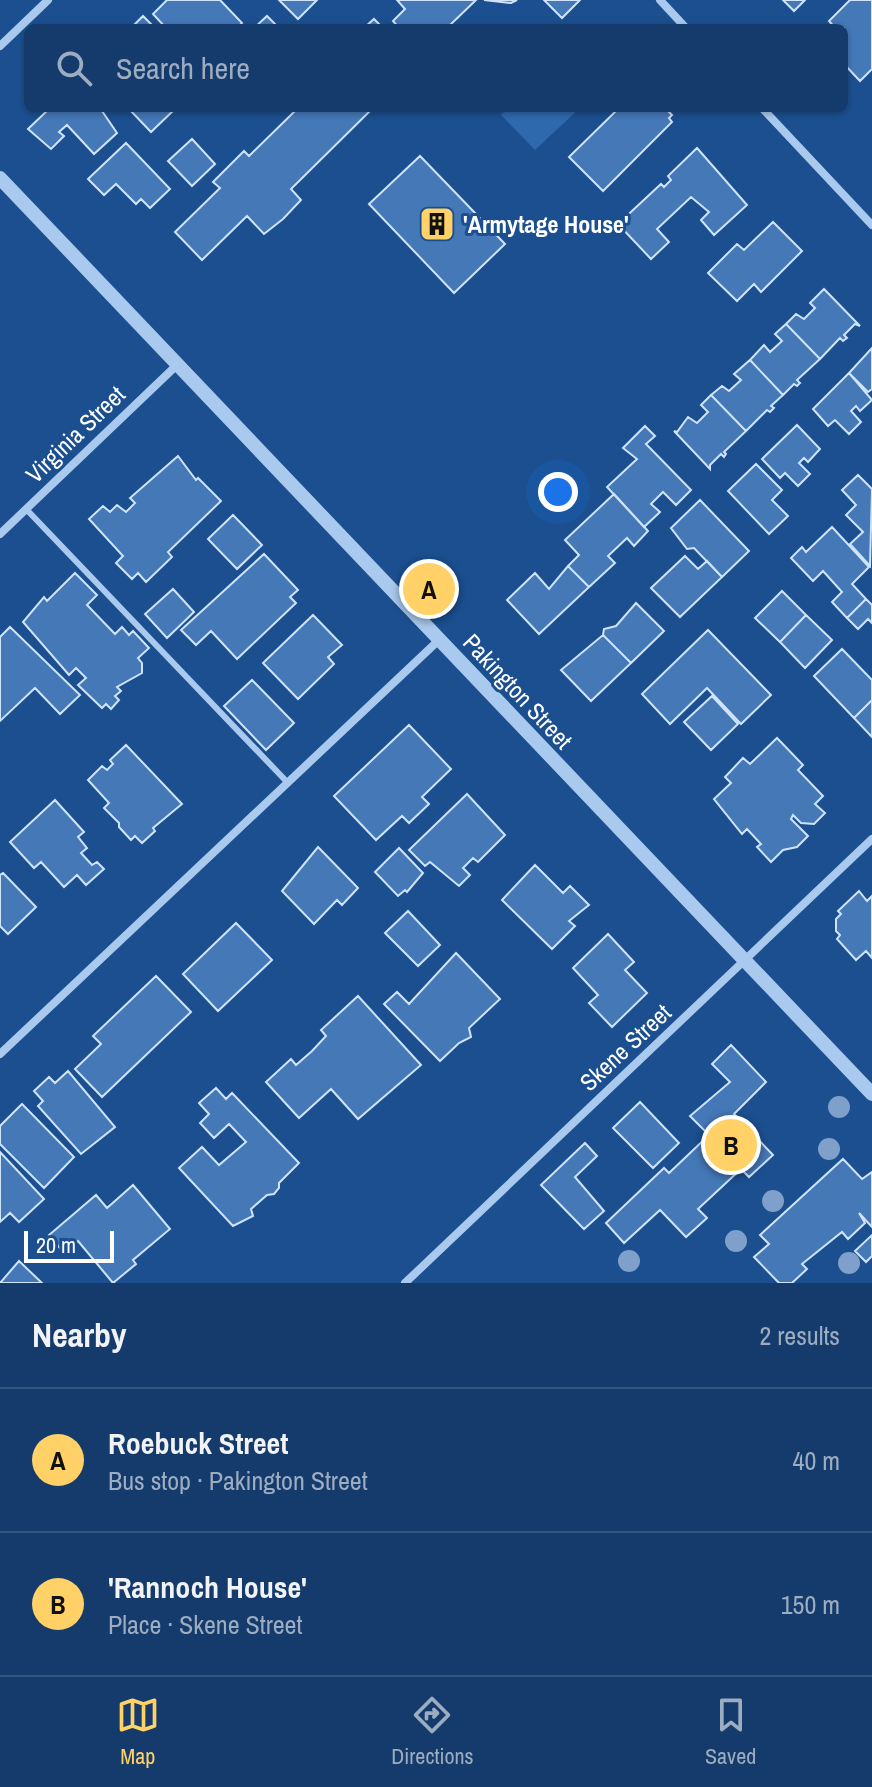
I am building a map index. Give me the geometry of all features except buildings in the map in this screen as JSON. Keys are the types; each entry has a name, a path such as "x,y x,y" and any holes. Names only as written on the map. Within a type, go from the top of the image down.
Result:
{"street":[{"path":"0,46 48,0"},
{"path":"660,0 682,24"},
{"path":"766,112 872,225"},
{"name":"Pakington Street","path":"0,178 872,1094"},
{"name":"Virginia Street","path":"0,534 178,364"},
{"path":"0,1054 440,639"},
{"name":"Skene Street","path":"405,1283 872,839"}],"lane":[{"path":"26,509 288,783"}],"shaded area":[{"path":"504,112 576,112 535,150 501,115"}],"place":[{"name":"'Armytage House'","path":"437,224"},
{"name":"Roebuck Street","path":"429,589"},
{"name":"'Rannoch House'","path":"731,1145"}]}
